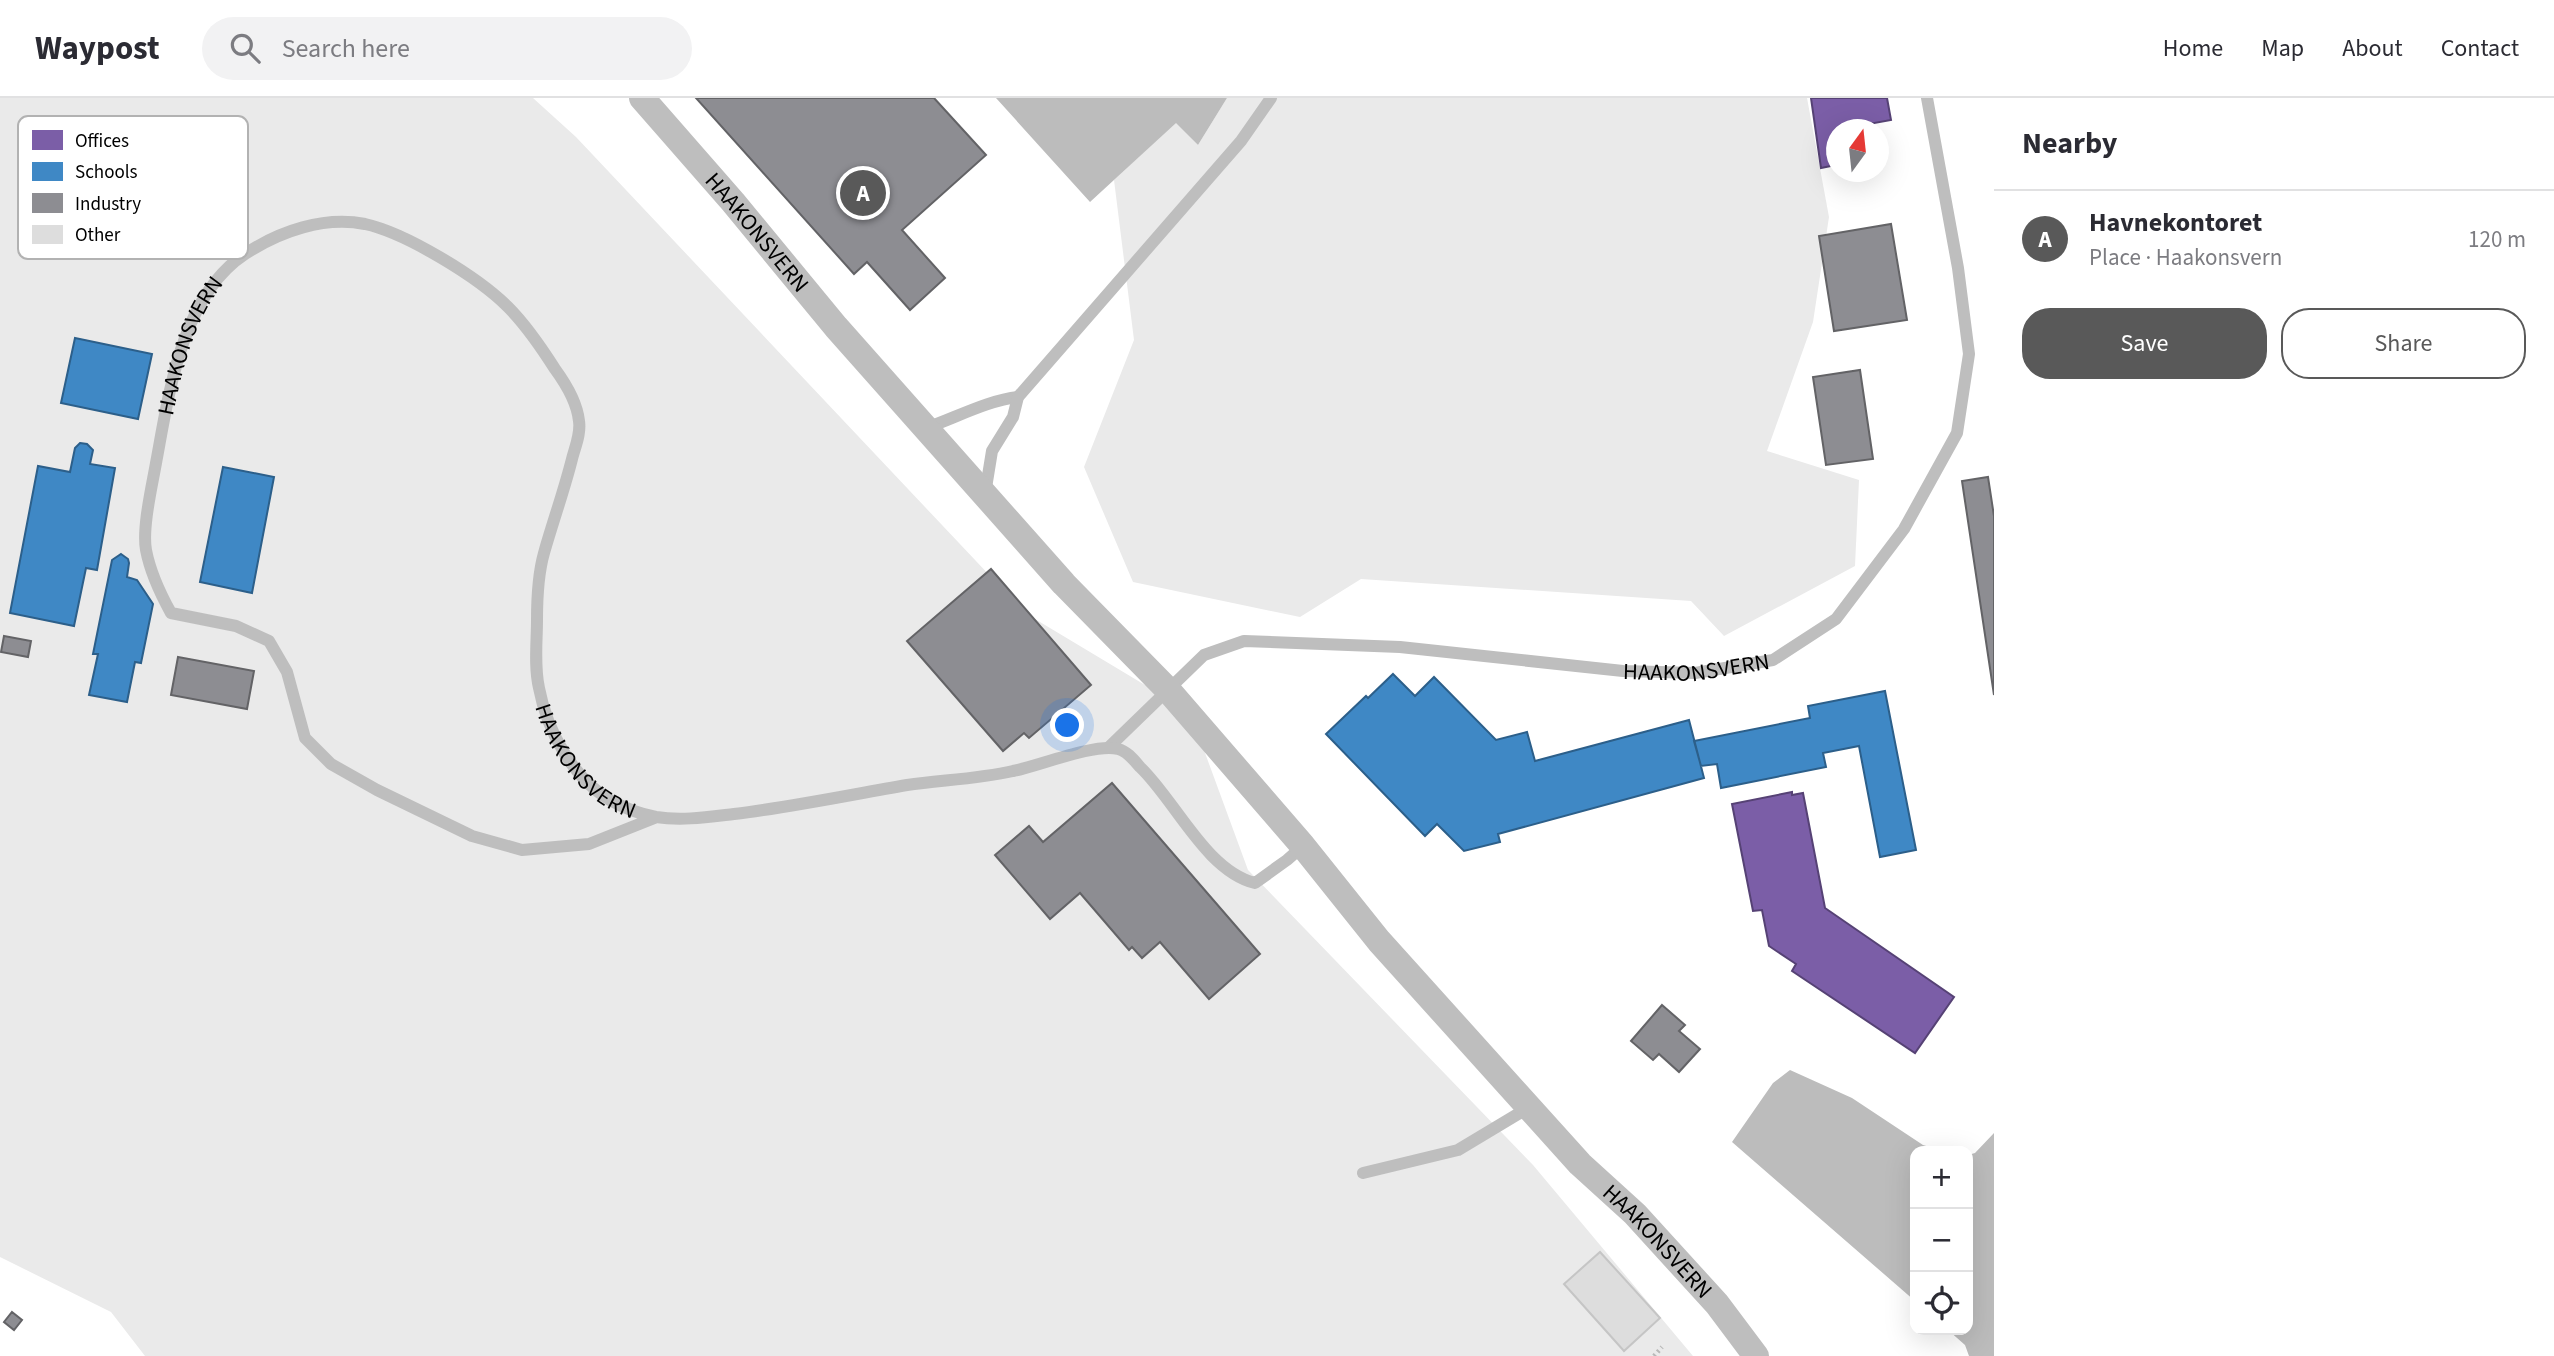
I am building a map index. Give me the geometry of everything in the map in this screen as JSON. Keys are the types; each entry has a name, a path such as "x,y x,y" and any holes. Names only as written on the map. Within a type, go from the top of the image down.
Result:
{"street":[{"name":"HAAKONSVERN","path":"642,98 733,202 836,327 1064,584 1168,690 1303,846 1379,941 1580,1164 1635,1214 1717,1304 1756,1356"}],"lane":[{"path":"985,494 992,451 1013,417 1018,397 1241,141 1271,98"},
{"name":"HAAKONSVERN","path":"248,252 293,230 324,222 367,224 432,253 483,287 508,307 539,345 568,388 580,427 564,491 542,558 537,600 538,687 546,714 562,748 578,773 593,789 614,803 636,812 657,817 694,818 787,808 908,785 1012,772 1108,748 1204,654 1244,641 1400,647 1623,671 1695,673 1773,660 1836,619 1904,529 1957,433 1969,354 1958,268 1927,98"},
{"name":"HAAKONSVERN","path":"238,259 209,291 184,341 169,393 149,501 145,548 171,613 236,626 269,641 288,672 304,738 313,747 331,764 376,790 472,836 522,850 589,844 657,817"},
{"path":"926,428 981,409 999,399 1018,397"},
{"path":"1108,748 1118,749 1136,762 1154,780 1183,821 1219,862 1248,882 1255,883 1303,846"},
{"path":"1363,1172 1458,1150 1528,1108"}],"path":[{"path":"1654,1356 1662,1347"}],"shaded area":[{"path":"0,98 533,98 576,137 1025,613 1190,712 1248,870 1533,1165 1693,1356 145,1356 111,1312 0,1257"},
{"path":"996,98 1227,98 1198,145 1176,123 1090,202"},
{"path":"1227,98 1807,98 1829,217 1813,322 1767,451 1859,480 1855,566 1724,636 1691,601 1361,579 1300,617 1133,582 1084,467 1134,340 1114,180 1176,122 1198,145"},
{"path":"1790,1070 1852,1098 1926,1146 1910,1146 1910,1297 1732,1142 1773,1083"},
{"path":"1994,1133 1994,1356 1969,1356 1965,1345 1954,1335 1973,1335 1975,1153"}],"building: Offices":[{"path":"1811,98 1887,98 1891,120 1826,119 1826,167 1821,168"},
{"path":"1792,792 1792,795 1803,793 1825,908 1954,997 1915,1053 1792,971 1796,964 1769,946 1762,910 1753,911 1732,804"}],"building: Schools":[{"path":"75,338 152,354 138,419 61,403"},
{"path":"80,443 87,444 93,450 90,464 115,468 97,570 86,568 74,626 10,613 38,466 70,472 75,448"},
{"path":"223,467 274,477 252,593 200,582"},
{"path":"121,554 128,559 127,577 137,580 153,604 141,663 135,662 127,702 89,695 98,654 93,654 112,560"},
{"path":"1393,674 1415,696 1434,677 1496,740 1527,732 1535,761 1689,720 1704,778 1498,834 1500,842 1464,851 1437,824 1425,836 1326,734"},
{"path":"1885,691 1916,850 1880,857 1859,746 1823,753 1826,767 1721,788 1717,764 1701,766 1694,741 1810,718 1808,706"}],"building: Industry":[{"path":"696,98 934,98 986,155 902,230 945,278 910,310 867,262 854,274"},
{"path":"1891,224 1907,320 1834,331 1819,236"},
{"path":"1860,370 1873,459 1826,465 1813,377"},
{"path":"1988,477 1994,516 1994,695 1962,481"},
{"path":"991,569 1091,685 1029,738 1024,733 1003,751 907,641"},
{"path":"4,636 31,641 28,657 1,652"},
{"path":"178,657 254,671 247,709 171,695"},
{"path":"1112,783 1260,954 1209,999 1160,942 1142,958 1132,947 1129,950 1080,893 1050,919 995,855 1029,826 1043,842"},
{"path":"1662,1005 1685,1025 1679,1031 1700,1049 1679,1072 1659,1054 1653,1060 1631,1041"},
{"path":"12,1312 22,1320 14,1330 4,1322"}],"building: Other":[{"path":"1600,1252 1660,1318 1624,1351 1564,1284"}],"place":[{"name":"Havnekontoret","path":"863,193"}]}
